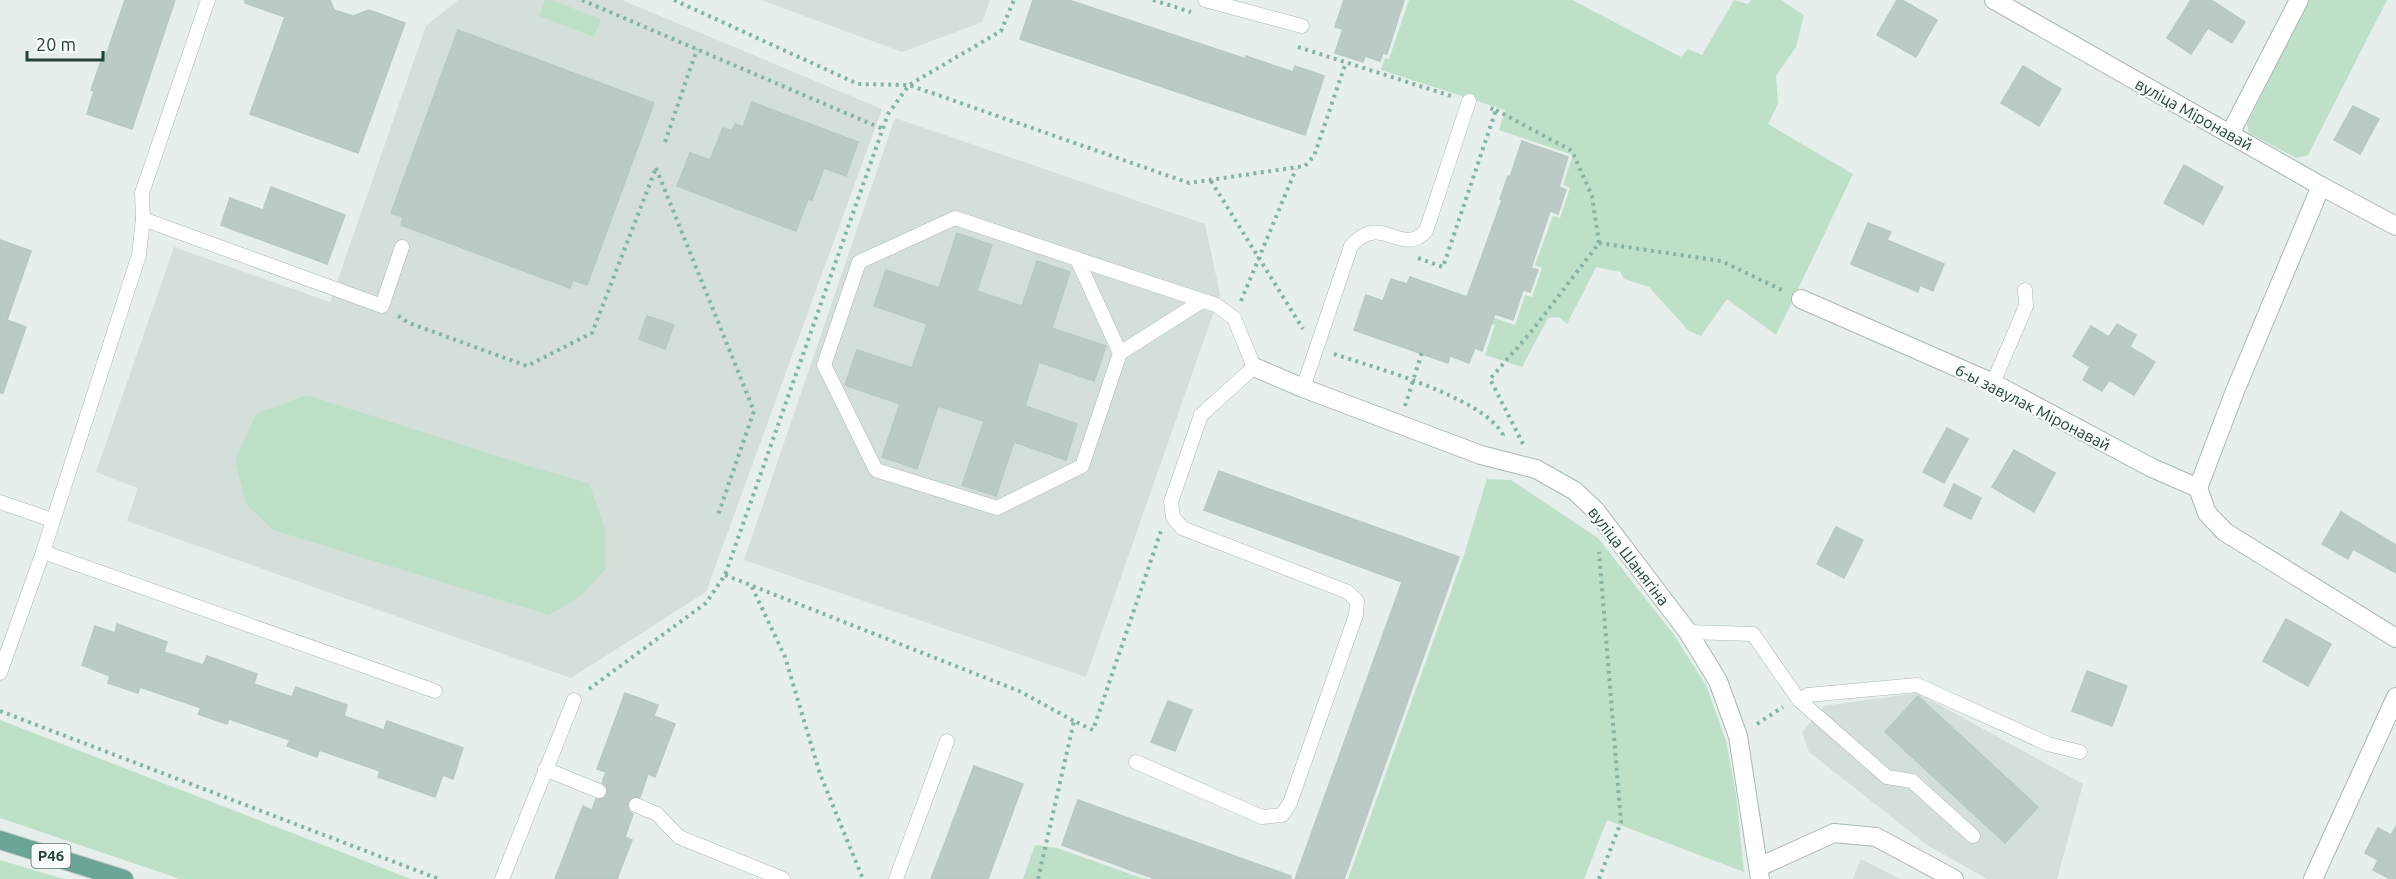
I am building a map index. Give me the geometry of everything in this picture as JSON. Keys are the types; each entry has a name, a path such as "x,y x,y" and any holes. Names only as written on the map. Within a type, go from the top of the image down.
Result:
{"main road":[{"name":"Р46","path":"0,840 124,879"}],"street":[{"path":"2230,134 2299,0"},
{"name":"вуліца Міронавай","path":"2002,2 2321,186 2396,226"},
{"path":"2321,186 2235,391 2198,488 2207,513 2225,532 2396,638"},
{"name":"6-ы завулак Міронавай","path":"1801,299 1993,383 2150,467 2198,488"},
{"name":"вуліца Шанягіна","path":"1254,367 1303,388 1481,455 1536,469 1575,490 1623,544 1688,632 1718,681 1738,736 1760,873"},
{"path":"2313,879 2396,697"},
{"path":"1760,873 1834,833 1876,837 1954,879"}],"lane":[{"path":"0,673 43,552 139,255 143,219 142,193 208,0"},
{"path":"1205,0 1302,26"},
{"path":"1303,388 1322,351 1351,246 1358,237 1368,232 1379,231 1409,241 1419,239 1426,231 1469,101"},
{"path":"1136,762 1262,817 1282,814 1290,803 1356,615 1357,601 1348,592 1182,528 1173,517 1171,502 1201,415 1254,367 1234,318 1216,306 1202,301 955,218 859,262 824,365 876,470 997,508 1082,466 1120,353 1202,301"},
{"path":"143,219 382,306 402,247"},
{"path":"1077,259 1120,353"},
{"path":"1993,383 2026,306 2025,290"},
{"path":"0,502 52,520"},
{"path":"43,552 435,691"},
{"path":"1688,632 1753,634 1799,700 1887,777 1912,781 1973,836"},
{"path":"1799,700 1808,695 1917,685 2048,744 2080,752"},
{"path":"502,879 574,700"},
{"path":"896,879 947,741"},
{"path":"545,769 599,791"},
{"path":"636,805 657,813 679,837 783,879"}],"path":[{"path":"582,0 883,129"},
{"path":"674,0 858,84 909,85 1189,183 1305,166 1314,156 1346,62"},
{"path":"574,700 706,603 725,575 888,114 909,85 1001,31 1014,0"},
{"path":"1153,0 1198,15"},
{"path":"1289,44 1496,110 1572,151 1592,196 1599,243 1531,332 1490,379 1536,469"},
{"path":"665,142 697,49"},
{"path":"1413,256 1443,267 1496,110"},
{"path":"382,306 409,323 527,366 592,333 656,168 754,411 718,515"},
{"path":"1234,318 1296,169"},
{"path":"1211,181 1322,351 1426,384 1471,408 1499,428 1503,435 1500,443"},
{"path":"1599,243 1721,261 1801,299"},
{"path":"1404,408 1423,349"},
{"path":"1394,404 1414,412"},
{"path":"725,575 1019,691 1093,730 1171,502"},
{"path":"1596,511 1620,822 1599,879"},
{"path":"752,586 785,657 820,774 863,879"},
{"path":"1738,736 1777,710 1799,700"},
{"path":"0,711 439,879"},
{"path":"1038,879 1074,721"}],"shaded area":[{"path":"458,0 622,0 882,109 706,592 571,678 127,521 138,488 96,472 174,247 330,302 426,26"},
{"path":"761,0 990,0 982,22 902,52"},
{"path":"895,118 1205,224 1220,294 1086,677 744,560"},
{"path":"1918,693 2083,784 2057,879 1987,879 1927,845 1809,752 1802,732 1824,706"},
{"path":"1861,859 1898,878 1901,879 1853,879"}],"green space":[{"path":"545,0 551,0 601,19 594,37 539,16"},
{"path":"1409,0 1572,0 1681,57 1688,49 1702,55 1734,0 1748,4 1751,0 1781,0 1804,15 1796,47 1776,76 1778,104 1768,124 1853,174 1776,335 1727,299 1701,336 1689,331 1649,287 1624,279 1620,272 1596,267 1567,324 1559,317 1548,318 1522,367 1485,355 1495,325 1487,322 1489,316 1515,325 1525,295 1532,297 1542,268 1535,265 1553,216 1560,218 1570,188 1563,185 1573,155 1499,130 1505,110 1381,70 1385,58 1389,59"},
{"path":"2309,0 2387,0 2308,155 2296,158 2249,133 2247,124"},
{"path":"307,395 589,483 605,529 606,569 581,596 549,615 273,530 246,504 235,460 256,414"},
{"path":"1487,479 1511,480 1598,538 1674,635 1706,685 1726,741 1736,794 1744,872 1607,820 1584,879 1348,879 1464,555"},
{"path":"0,720 411,879 180,879 0,818"},
{"path":"1035,845 1057,848 1144,879 1023,879"},
{"path":"0,860 64,879 0,879"}],"building":[{"path":"125,0 175,0 132,129 87,114 94,91 91,90 104,52 107,53"},
{"path":"245,0 330,0 334,10 353,16 369,10 405,23 358,153 250,114 285,17 245,3"},
{"path":"1033,0 1069,0 1246,59 1246,56 1293,72 1295,66 1324,76 1305,135 1020,39"},
{"path":"1344,0 1404,0 1387,54 1383,53 1380,61 1365,56 1363,62 1335,53 1343,29 1335,27"},
{"path":"1897,0 1902,0 1937,20 1916,57 1877,35"},
{"path":"2191,0 2211,0 2245,22 2232,43 2208,28 2191,54 2167,38"},
{"path":"458,30 654,103 587,285 573,280 570,288 401,225 403,217 391,213"},
{"path":"2023,66 2061,89 2039,126 2001,103"},
{"path":"752,102 858,142 846,176 824,168 812,200 808,199 796,231 677,186 690,153 710,160 723,128 732,131 735,124 743,127"},
{"path":"2353,106 2379,119 2360,154 2334,140"},
{"path":"1522,141 1568,157 1559,187 1566,190 1558,214 1550,211 1531,268 1538,270 1530,292 1523,290 1513,320 1495,314 1482,351 1475,348 1469,363 1450,356 1448,363 1354,330 1366,295 1383,301 1391,279 1407,284 1410,277 1467,297"},
{"path":"2184,165 2223,187 2203,224 2164,203"},
{"path":"271,187 345,215 327,264 221,225 230,198 263,210"},
{"path":"1868,223 1891,232 1887,240 1944,264 1933,291 1920,285 1918,292 1851,264"},
{"path":"957,233 992,245 977,291 1022,306 1037,261 1070,272 1052,328 1106,346 1094,381 1039,362 1025,406 1077,424 1066,460 1014,442 996,496 962,485 984,421 938,406 917,469 882,457 900,404 845,385 857,350 912,368 927,324 874,306 886,270 939,288"},
{"path":"0,240 31,251 7,320 26,327 3,393 0,393"},
{"path":"647,316 674,325 665,349 639,339"},
{"path":"2117,324 2136,335 2130,347 2155,362 2134,395 2109,380 2102,391 2083,380 2090,367 2073,356 2091,326 2109,337"},
{"path":"1947,428 1968,439 1944,483 1923,472"},
{"path":"2014,450 2055,473 2034,512 1992,487"},
{"path":"1219,471 1459,557 1344,879 1295,879 1402,582 1204,510"},
{"path":"1954,484 1981,498 1971,519 1944,506"},
{"path":"2341,512 2396,545 2396,573 2353,549 2348,559 2322,544"},
{"path":"1836,527 1863,540 1844,578 1817,564"},
{"path":"2286,619 2331,644 2308,686 2263,661"},
{"path":"117,624 167,642 164,652 203,665 207,656 257,674 254,684 292,697 296,687 347,705 344,716 384,730 387,721 463,748 453,779 443,775 435,797 378,777 380,771 319,750 317,757 287,746 290,740 229,719 227,724 198,714 201,708 140,687 138,693 108,683 110,676 82,665 95,626 115,633"},
{"path":"2087,671 2127,686 2112,726 2072,711"},
{"path":"625,693 658,705 654,716 675,724 655,777 648,774 640,797 631,798 628,802 628,810 633,814 625,837 632,840 617,879 555,879 583,806 592,810 596,799 604,798 607,794 606,786 602,783 606,772 597,769"},
{"path":"1918,696 2038,807 2005,843 1885,732"},
{"path":"1168,701 1192,710 1175,751 1151,742"},
{"path":"974,766 1023,784 988,879 931,879"},
{"path":"1078,800 1291,876 1291,879 1155,879 1062,845"},
{"path":"2396,826 2396,879 2390,879 2373,870 2378,860 2365,853 2378,828 2391,835"}]}
